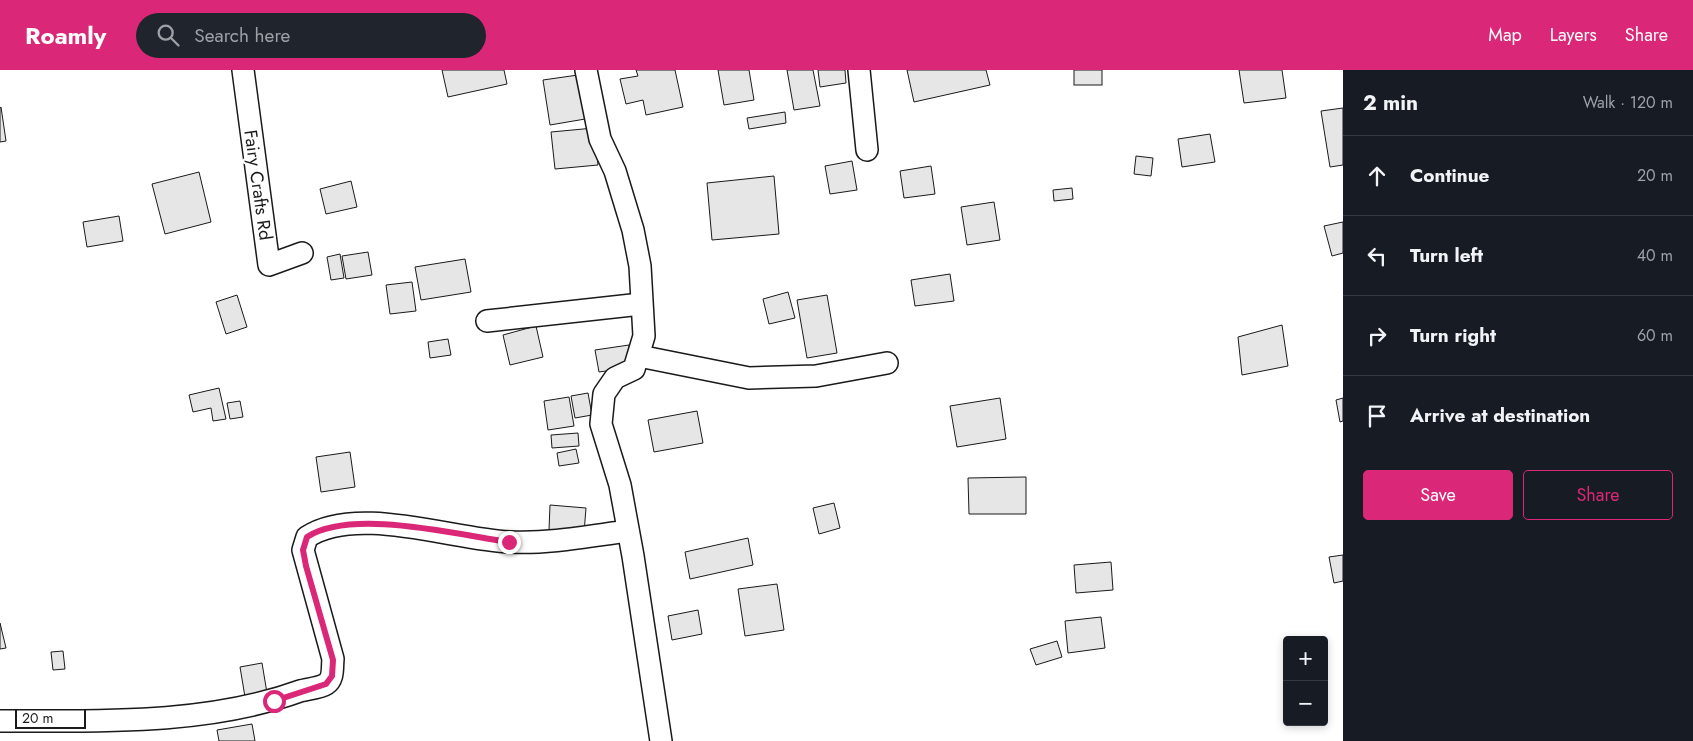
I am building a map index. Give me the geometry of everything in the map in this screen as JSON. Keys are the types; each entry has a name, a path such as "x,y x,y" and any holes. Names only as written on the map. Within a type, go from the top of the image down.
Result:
{"street":[{"name":"Fairy Crafts Rd","path":"243,70 269,265 302,253"},
{"path":"586,70 600,139 615,171 640,266 644,336 634,369 615,378 604,394 601,424 620,485 661,741"},
{"path":"859,70 867,150"},
{"path":"487,321 641,304"},
{"path":"639,356 750,378 816,376 888,363"},
{"path":"0,721 109,720 219,711 274,701 326,684 332,676 333,660 303,550 307,537 316,531 364,524 444,531 509,542 534,542 628,531"}],"building":[{"path":"442,70 504,70 507,84 448,97"},
{"path":"636,70 675,70 683,107 646,115 643,100 626,104 620,79 638,76"},
{"path":"718,70 749,70 754,100 724,105"},
{"path":"787,70 813,70 820,106 794,110"},
{"path":"818,70 845,70 846,83 820,87"},
{"path":"907,70 986,70 990,85 914,102"},
{"path":"1074,70 1102,70 1102,85 1074,85"},
{"path":"1239,70 1282,70 1286,98 1244,103"},
{"path":"585,74 591,118 550,125 543,80"},
{"path":"0,108 6,141 0,142"},
{"path":"1343,108 1343,165 1330,167 1321,111"},
{"path":"785,112 786,123 749,129 747,118"},
{"path":"594,128 598,165 555,169 551,132"},
{"path":"1210,134 1215,162 1182,167 1178,139"},
{"path":"1136,156 1153,158 1151,176 1134,174"},
{"path":"852,161 857,190 830,194 825,166"},
{"path":"931,166 935,194 904,198 900,171"},
{"path":"199,172 211,222 165,234 152,184"},
{"path":"774,176 779,234 712,240 707,183"},
{"path":"351,181 357,207 326,214 320,189"},
{"path":"1072,188 1073,199 1054,201 1053,190"},
{"path":"994,202 1000,240 967,245 961,207"},
{"path":"119,216 123,241 87,247 83,222"},
{"path":"1343,222 1343,253 1332,256 1324,226"},
{"path":"368,252 372,275 346,279 342,256"},
{"path":"340,254 344,278 331,280 327,257"},
{"path":"465,259 471,292 421,300 415,267"},
{"path":"950,274 954,301 915,306 911,280"},
{"path":"412,282 416,311 390,314 386,285"},
{"path":"788,292 795,318 769,324 763,299"},
{"path":"237,295 247,327 226,334 216,302"},
{"path":"827,295 837,353 807,358 797,300"},
{"path":"1282,325 1288,366 1242,375 1238,337"},
{"path":"536,326 543,357 510,365 503,335"},
{"path":"448,339 451,355 430,358 428,342"},
{"path":"629,345 633,367 599,372 595,350"},
{"path":"219,388 226,419 213,421 211,408 193,412 189,395"},
{"path":"588,393 592,415 575,418 571,396"},
{"path":"569,397 574,426 548,430 544,401"},
{"path":"1000,398 1006,439 957,447 950,406"},
{"path":"1343,398 1343,421 1340,422 1336,400"},
{"path":"240,401 243,417 230,419 227,403"},
{"path":"697,411 703,443 654,452 648,420"},
{"path":"578,433 579,446 552,448 551,435"},
{"path":"576,449 579,463 559,466 557,453"},
{"path":"350,452 355,487 321,492 316,457"},
{"path":"1026,477 1026,514 969,514 968,478"},
{"path":"834,503 840,528 819,534 813,508"},
{"path":"550,505 586,508 584,533 549,530"},
{"path":"748,538 753,565 690,579 685,552"},
{"path":"1343,555 1343,581 1334,583 1329,557"},
{"path":"1111,562 1113,590 1076,593 1074,565"},
{"path":"777,584 784,630 745,636 738,589"},
{"path":"698,610 702,634 672,640 668,616"},
{"path":"1101,617 1105,648 1068,653 1065,621"},
{"path":"0,623 6,648 0,649"},
{"path":"1057,641 1062,657 1036,665 1030,649"},
{"path":"63,651 65,669 53,670 51,652"},
{"path":"262,663 267,693 245,697 240,667"},
{"path":"252,724 255,741 219,741 217,730"}],"route":[{"path":"274,701 326,684 332,676 333,660 303,550 307,537 316,531 339,526 364,524 444,531 509,542"}]}
